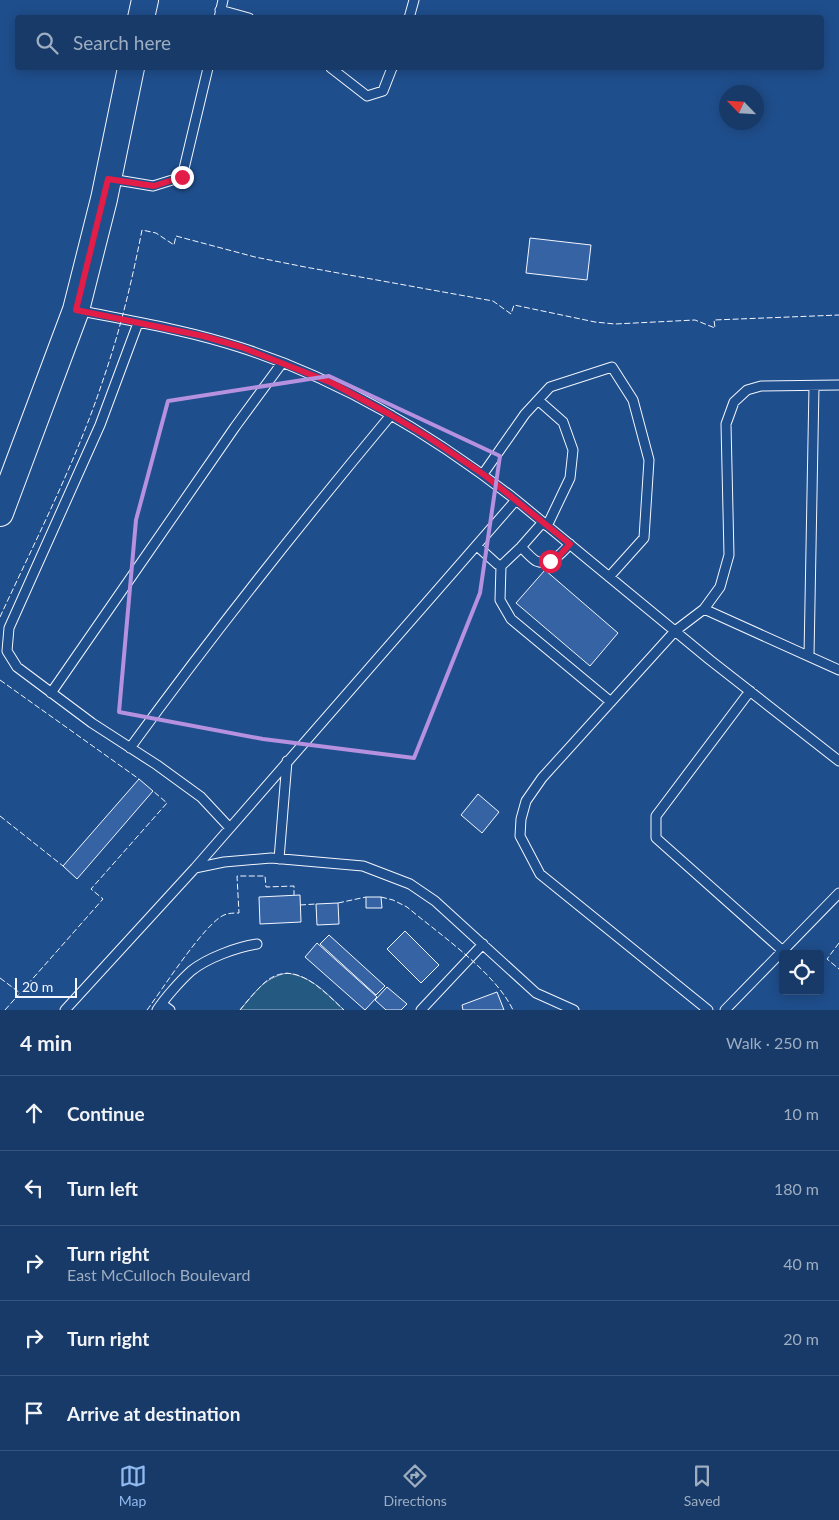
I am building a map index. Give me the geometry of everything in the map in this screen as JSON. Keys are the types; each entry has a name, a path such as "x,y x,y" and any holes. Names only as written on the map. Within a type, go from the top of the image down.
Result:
{"street":[{"path":"142,15 145,0"},
{"path":"0,513 76,310 108,179 131,70"}],"lane":[{"path":"219,14 223,0"},
{"path":"410,15 414,0"},
{"path":"108,179 154,186 182,177 208,70"},
{"path":"334,70 367,96 383,91 391,70"},
{"path":"76,310 203,336 241,347 332,383 391,415 483,474 675,631 839,761"},
{"path":"138,323 100,425 9,628 7,651 17,667 92,723 201,797 229,827"},
{"path":"51,692 282,363"},
{"path":"483,474 525,414 550,387 612,367 633,400 649,460 644,538 609,577"},
{"path":"708,1010 540,874 520,836 521,819 526,801 542,778 675,631 704,609 720,587 729,555 726,424 734,402 747,390 761,386 839,385"},
{"path":"809,656 814,386"},
{"path":"538,400 564,422 573,450 570,478 545,524 501,566 500,600 511,619 611,702"},
{"path":"130,748 181,677 311,510 391,415"},
{"path":"65,1010 195,868 516,500"},
{"path":"521,547 536,561 542,562 550,561 560,555 570,544"},
{"path":"477,546 501,566"},
{"path":"704,609 839,670"},
{"path":"750,690 656,816 656,838 781,950"},
{"path":"279,859 287,761"},
{"path":"195,868 224,862 279,859 363,866 410,884 434,901 536,992 574,1010"},
{"path":"785,950 839,892"},
{"path":"170,1010 159,1007 192,971 216,957 244,946 257,944"},
{"path":"421,1010 483,944"},
{"path":"725,1010 779,956"}],"highlighted area":[{"path":"329,376 500,456 480,593 414,758 263,739 119,712 136,520 168,401"}],"shaded area":[{"path":"287,973 312,982 344,1010 240,1010 266,982"}],"building":[{"path":"530,238 591,245 587,280 526,273"},
{"path":"545,570 618,633 590,666 516,603"},
{"path":"139,779 153,791 77,879 63,866"},
{"path":"478,794 499,812 482,833 461,815"},
{"path":"300,895 301,922 260,924 259,897"},
{"path":"366,897 381,897 382,908 366,908"},
{"path":"338,903 339,924 317,925 316,904"},
{"path":"405,931 439,965 421,983 387,949"},
{"path":"329,935 385,986 376,995 320,944"},
{"path":"317,943 377,997 365,1010 305,957"},
{"path":"387,987 407,1004 401,1010 386,1010 375,1000"},
{"path":"497,992 504,1010 463,1010 462,1005"}],"fence":[{"path":"0,617 81,441 109,362 120,324 142,230 156,233 174,245 176,236 255,257 493,301 511,314 514,305 595,322 615,324 695,320 715,328 714,320 839,315"},
{"path":"0,680 139,779"},
{"path":"5,1010 103,899 91,889 167,803 153,791"},
{"path":"0,816 63,866"},
{"path":"147,1010 206,931 224,915 239,913 237,876 265,876 266,887 294,886 294,895"},
{"path":"338,903 366,897"},
{"path":"381,897 393,900 407,907 465,954 493,982 505,996 513,1010"},
{"path":"300,905 316,904"},
{"path":"839,943 827,959 839,969"},
{"path":"240,1010 263,984 274,976 285,973 306,979 317,986 344,1010"},
{"path":"0,978 20,993"}],"route":[{"path":"182,177 154,186 108,179 76,310 203,336 241,347 332,383 428,437 483,474 570,544 560,555 550,561"}]}
